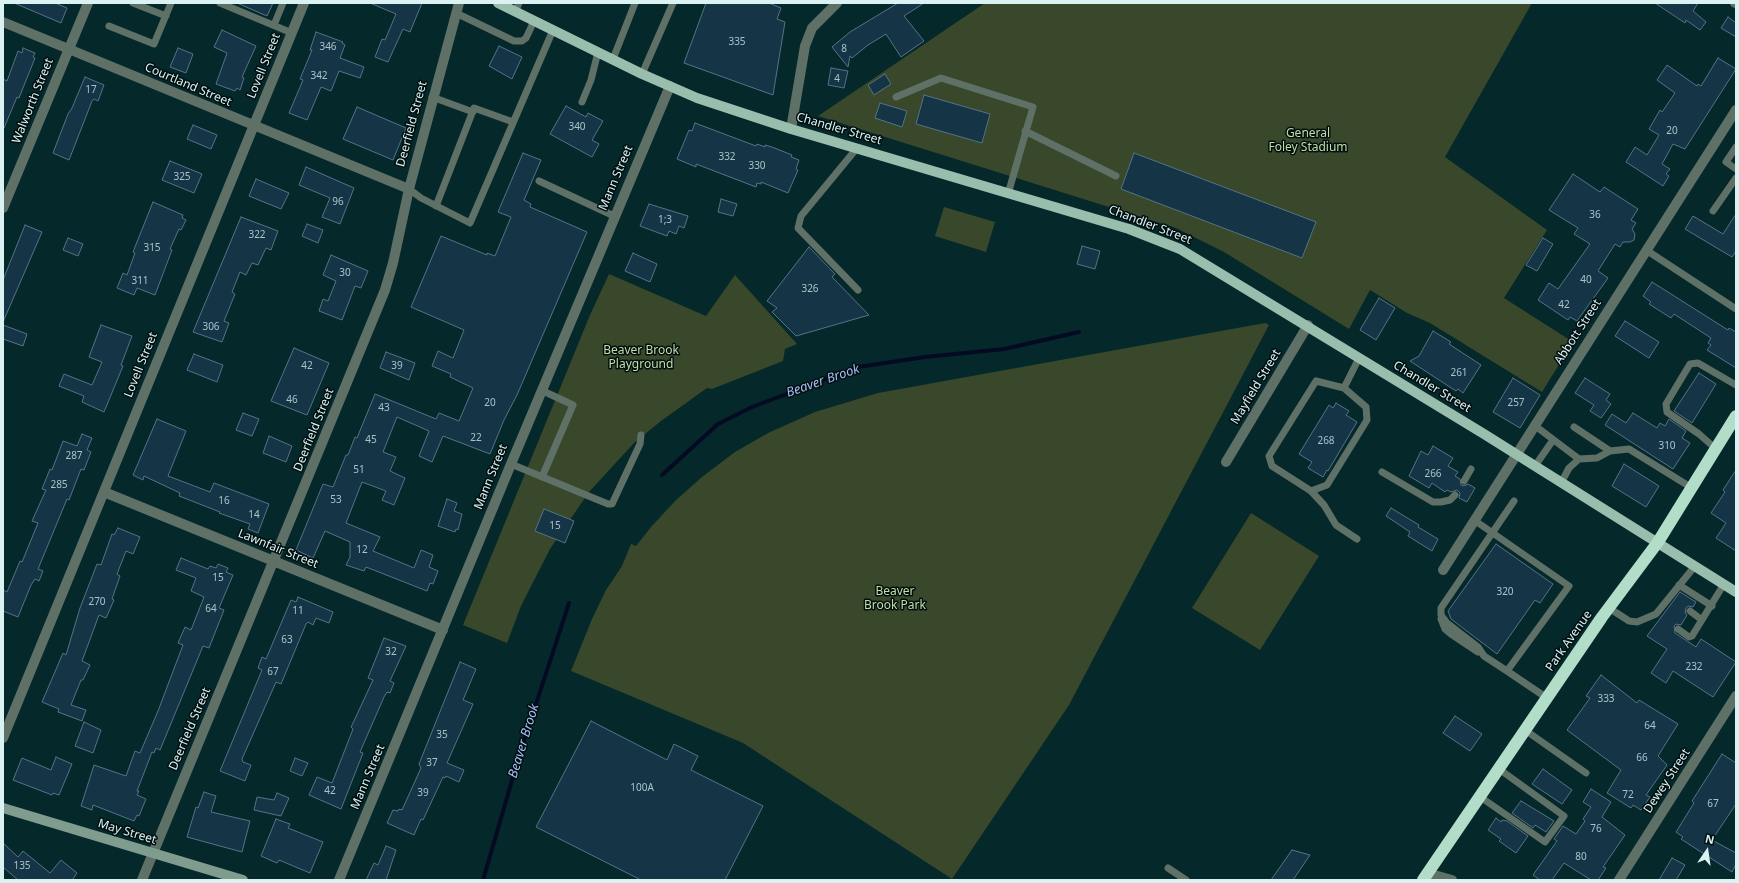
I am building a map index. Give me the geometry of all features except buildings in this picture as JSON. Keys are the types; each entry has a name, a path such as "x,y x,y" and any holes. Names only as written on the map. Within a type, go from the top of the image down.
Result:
{"highway":[{"name":"Park Avenue","path":"1425,877 1609,608 1658,542 1736,416"}],"main road":[{"name":"Chandler Street","path":"498,3 517,7 534,21 642,74 697,98 791,129 1129,229 1180,249 1308,325 1736,592"}],"street":[{"name":"Walworth Street","path":"3,208 88,3"},
{"name":"Lovell Street","path":"3,738 304,3"},
{"name":"Deerfield Street","path":"142,880 385,290 393,263 409,189 432,97 459,3"},
{"path":"791,129 805,46 812,28 837,3"},
{"name":"Courtland Street","path":"3,22 409,189"},
{"name":"Mann Street","path":"340,880 510,464 670,86"},
{"name":"Abbott Street","path":"1443,570 1736,110"},
{"name":"Mayfield Street","path":"1226,462 1308,325"},
{"name":"Lawnfair Street","path":"104,492 443,630"},
{"name":"Dewey Street","path":"1619,880 1736,696"},
{"name":"May Street","path":"3,808 243,880"},
{"path":"1425,877 1452,880"}],"lane":[{"path":"132,3 166,16"},
{"path":"109,26 154,44 171,3"},
{"path":"220,3 292,33"},
{"path":"274,25 283,3"},
{"path":"613,59 635,3"},
{"path":"642,74 673,3"},
{"path":"456,14 514,41 522,41 526,38 534,21"},
{"path":"409,189 421,198 470,223 553,30"},
{"path":"582,102 591,80 598,52"},
{"path":"896,97 941,78 1033,107 1008,194"},
{"path":"432,97 473,112"},
{"path":"436,206 474,108 513,122"},
{"path":"1025,131 1116,176"},
{"path":"1736,147 1726,162 1736,169"},
{"path":"857,148 801,216 798,228 858,290"},
{"path":"1713,211 1736,178"},
{"path":"539,181 614,216"},
{"path":"1646,250 1736,309"},
{"path":"1344,388 1359,358"},
{"path":"1716,449 1699,434 1667,412 1666,404 1690,364 1698,363 1736,385"},
{"path":"1311,491 1327,486 1367,420 1366,407 1344,388 1316,381 1269,456 1272,466 1311,491 1324,505 1336,525 1357,539"},
{"path":"541,390 573,405 542,477"},
{"path":"1534,425 1579,459"},
{"path":"1574,427 1610,451"},
{"path":"510,464 608,504 612,504 640,444 641,435"},
{"path":"1535,466 1554,440"},
{"path":"1561,482 1569,468 1579,459 1596,458 1610,451 1629,449 1692,488"},
{"path":"1464,481 1471,469"},
{"path":"1382,472 1433,502 1450,500 1455,495"},
{"path":"1514,501 1441,608 1441,615 1447,623 1478,647 1484,656 1547,698"},
{"path":"1474,520 1569,586 1507,671"},
{"path":"1609,608 1629,621 1637,622 1658,616 1679,585 1695,566"},
{"path":"1678,629 1689,638 1692,636 1712,606 1724,584"},
{"path":"1679,585 1712,606"},
{"path":"1690,611 1702,620"},
{"path":"1525,730 1586,773"},
{"path":"1480,796 1545,842 1564,816 1499,769"},
{"path":"1168,868 1186,880"}],"green space":[{"name":"General Foley Stadium","path":"985,3 1532,3 1445,157 1547,230 1504,298 1573,342 1542,392 1430,323 1407,313 1370,290 1349,329 1224,252 1176,228 818,116"},
{"path":"944,207 995,222 986,252 935,236"},
{"name":"Beaver Brook Playground","path":"609,274 706,316 735,275 797,344 785,349 783,361 712,389 707,388 661,421 634,443 589,492 550,549 521,606 507,643 463,625 590,315"},
{"name":"Beaver Brook Park","path":"1265,323 1269,325 1069,705 952,879 743,743 571,671 592,619 606,590 622,566 631,544 636,546 676,500 702,477 735,452 768,433 815,412 878,393"},
{"path":"1251,513 1319,556 1260,650 1192,608"}],"waterway":[{"name":"Beaver Brook","path":"662,475 718,424 752,407 858,367 925,357 1004,349 1079,332"},
{"name":"Beaver Brook","path":"483,880 520,753 569,603"}]}
